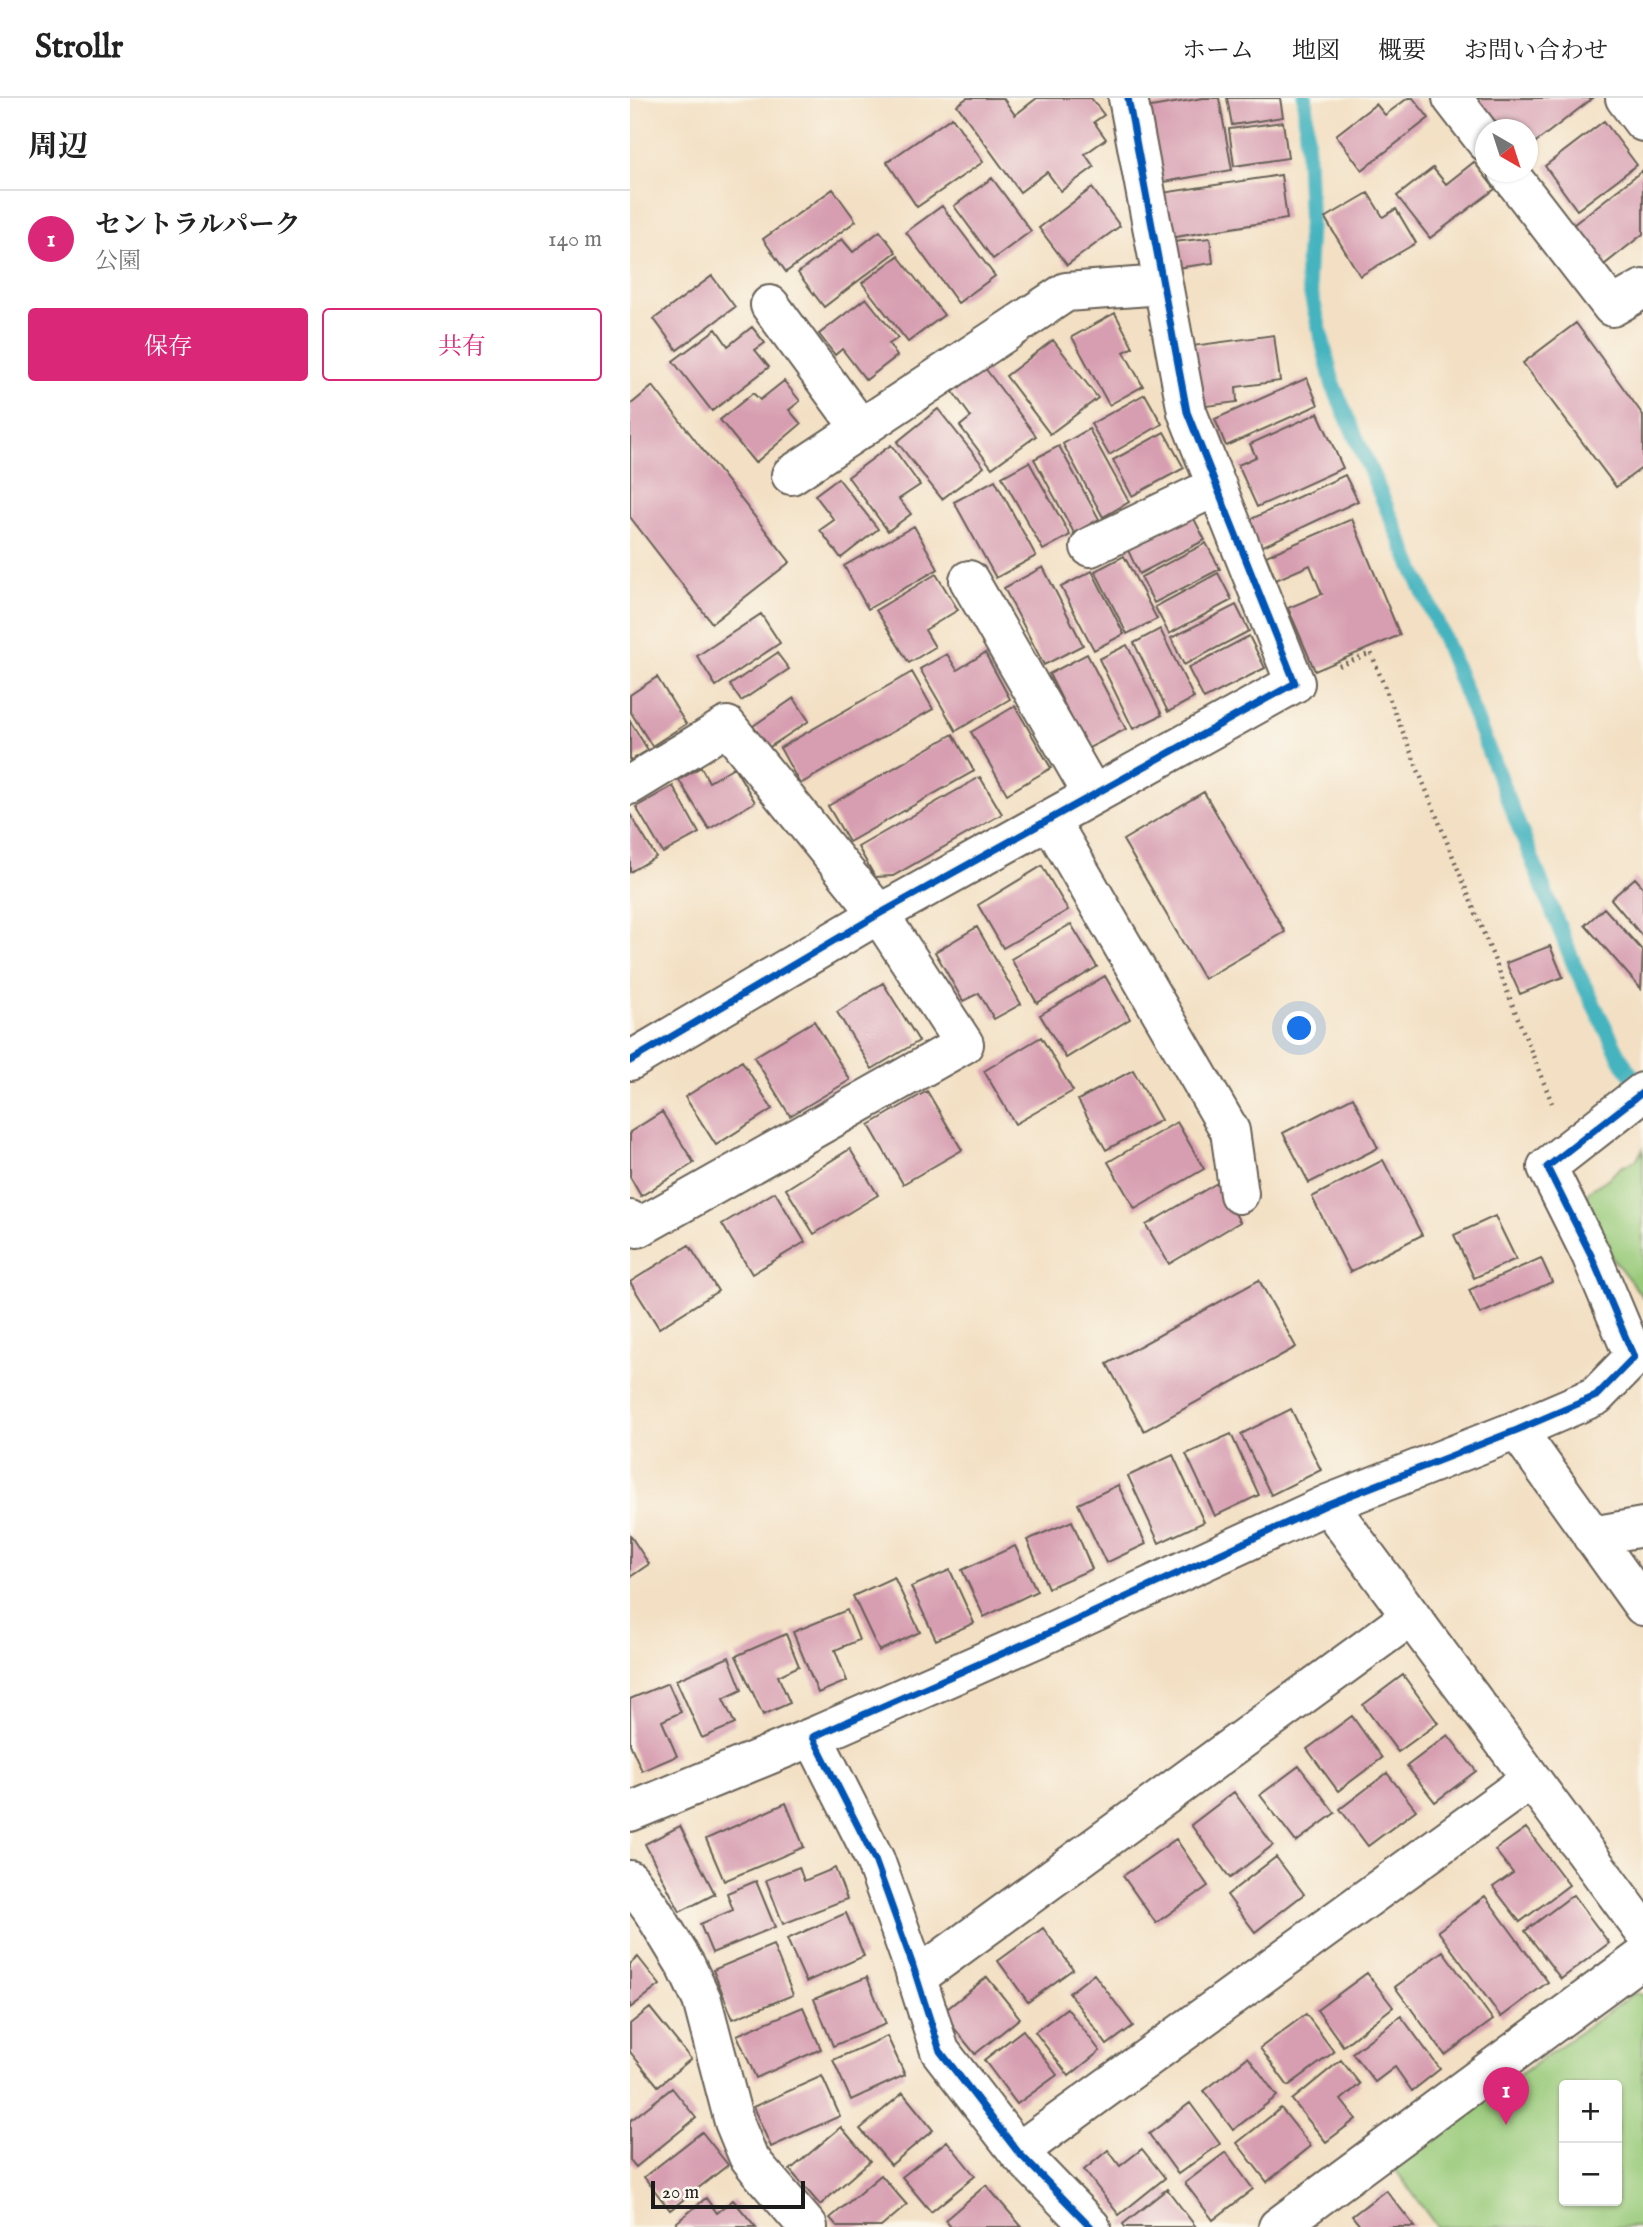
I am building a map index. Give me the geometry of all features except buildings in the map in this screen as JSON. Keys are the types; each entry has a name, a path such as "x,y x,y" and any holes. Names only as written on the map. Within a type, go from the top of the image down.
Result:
{"street":[{"path":"630,1061 879,914 1296,683 1187,412 1128,98"},
{"path":"1452,98 1475,128"},
{"path":"1625,98 1643,122"},
{"path":"1516,182 1612,307 1643,289"},
{"path":"791,475 1066,292 1164,285"},
{"path":"770,305 861,429"},
{"path":"1090,547 1217,486"},
{"path":"969,580 1093,795"},
{"path":"630,785 727,726 879,914 964,1044 638,1228 630,1220"},
{"path":"1050,820 1230,1131 1239,1194"},
{"path":"1091,2227 1018,2152 940,2051 875,1860 813,1737 1042,1636 1328,1504 1596,1396 1638,1361 1591,1255 1546,1167 1643,1091"},
{"path":"1517,1430 1643,1606"},
{"path":"1328,1504 1643,1930"},
{"path":"1591,1536 1643,1527"},
{"path":"916,1978 1411,1616"},
{"path":"630,1812 822,1733"},
{"path":"1018,2152 1531,1779"},
{"path":"630,1880 687,1966 702,2000 734,2122 748,2155 808,2227"},
{"path":"1278,2227 1643,1957"}],"path":[{"path":"1284,689 1371,653 1556,1114"}],"green space":[{"path":"1584,985 1643,1096 1643,1110"},
{"path":"1643,1149 1643,1297 1609,1254 1585,1198 1590,1190 1621,1167 1636,1160"},
{"path":"1635,1993 1643,1995 1643,2227 1437,2227 1392,2165"}],"waterway":[{"path":"1305,98 1310,218 1307,277 1333,385 1444,639 1575,967 1622,1061 1643,1093"}],"cycle path":[{"path":"630,1061 879,914 1295,683 1187,412 1128,98"},
{"path":"1091,2227 1018,2152 940,2051 875,1860 813,1737 1042,1636 1328,1504 1596,1396 1634,1357 1591,1255 1547,1167 1643,1092"}],"place":[{"name":"セントラルパーク","path":"1506,2125"}]}
